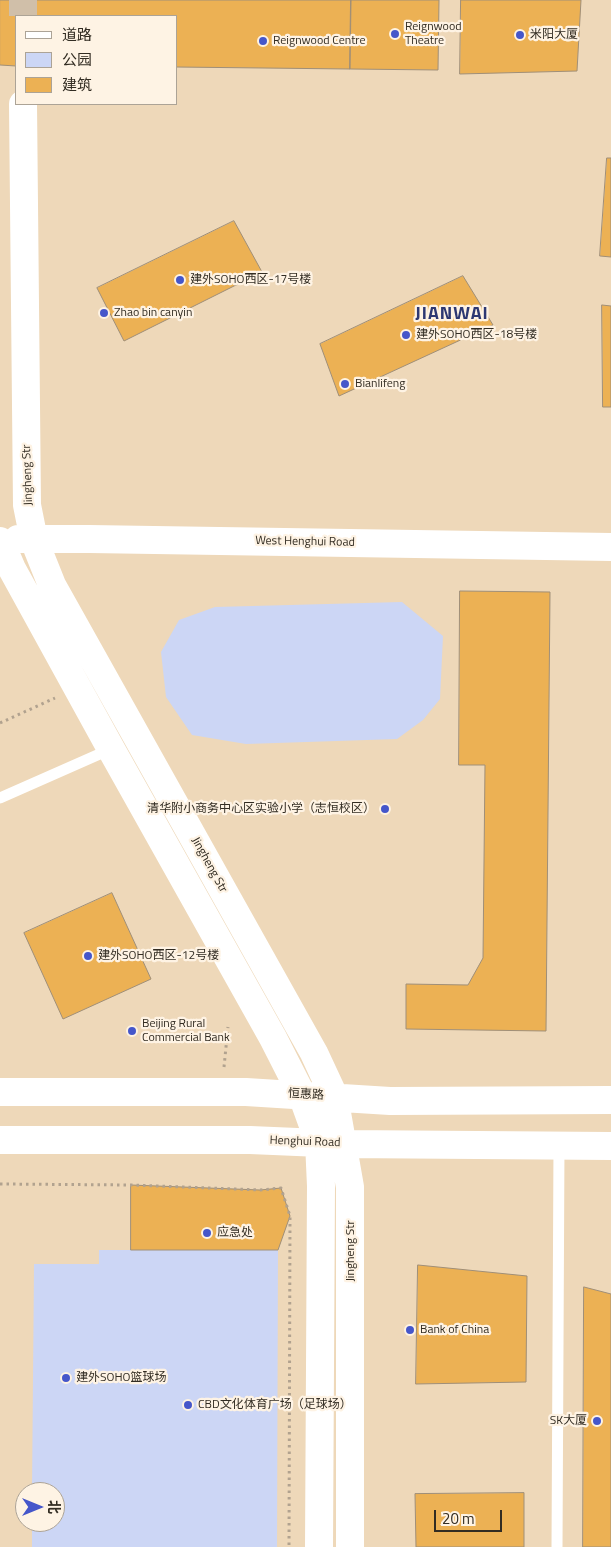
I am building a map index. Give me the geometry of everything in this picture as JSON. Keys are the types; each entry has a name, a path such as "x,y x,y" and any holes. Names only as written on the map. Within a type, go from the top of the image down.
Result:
{"main road":[{"name":"Jingheng Str","path":"23,105 27,505 34,540 52,585 314,1053 334,1096 331,1143 321,1186 319,1547"},
{"name":"West Henghui Road","path":"0,540 99,539 611,547"},
{"name":"Jingheng Str","path":"0,540 12,569 273,1038 302,1095 331,1143 350,1194 350,1547"},
{"name":"恒惠路","path":"0,1092 246,1092 390,1101 611,1100"},
{"name":"Henghui Road","path":"0,1140 240,1140 331,1143 611,1146"}],"lane":[{"path":"0,798 111,749"},
{"path":"557,1547 560,1145"}],"path":[{"path":"0,723 78,688"},
{"path":"0,1184 131,1185 260,1190 280,1188 290,1216 289,1547"}],"shaded area":[{"path":"0,0 611,0 611,1547 0,1547"}],"green space":[{"path":"402,602 443,636 440,699 423,720 397,739 246,744 192,735 166,697 161,652 179,620 215,607"},
{"name":"CBD文化体育广场（足球场）","path":"99,1250 278,1250 277,1547 32,1547 32,1532 65,1532 65,1482 32,1482 34,1264 99,1264"}],"building":[{"name":"Reignwood Centre","path":"0,0 351,0 350,69 178,67 178,15 15,15 15,66 0,65"},
{"name":"Reignwood Theatre","path":"351,0 439,0 438,70 350,69"},
{"name":"米阳大厦","path":"461,0 581,0 577,71 460,74"},
{"path":"607,158 611,158 611,257 600,256"},
{"name":"建外SOHO西区-17号楼","path":"234,221 262,272 124,341 97,288"},
{"name":"建外SOHO西区-18号楼","path":"463,276 493,325 339,396 320,344"},
{"path":"602,305 611,306 611,407 603,407"},
{"path":"460,591 550,592 546,1031 406,1029 406,984 468,985 483,958 485,765 459,765"},
{"name":"建外SOHO西区-12号楼","path":"112,893 151,979 63,1019 24,933"},
{"name":"应急处","path":"131,1185 260,1190 281,1188 290,1216 278,1250 131,1250"},
{"path":"418,1265 527,1276 526,1382 416,1384"},
{"name":"SK大厦","path":"584,1287 611,1294 611,1547 583,1547"},
{"path":"524,1493 524,1547 416,1547 415,1494"}],"tunnel":[{"path":"23,0 23,15"}],"place":[{"name":"Reignwood Theatre","path":"395,34"},
{"name":"米阳大厦","path":"520,35"},
{"name":"Reignwood Centre","path":"263,41"},
{"name":"建外SOHO西区-17号楼","path":"180,280"},
{"name":"Zhao bin canyin","path":"104,313"},
{"name":"建外SOHO西区-18号楼","path":"406,335"},
{"name":"Bianlifeng","path":"345,384"},
{"name":"清华附小商务中心区实验小学（志恒校区）","path":"385,809"},
{"name":"建外SOHO西区-12号楼","path":"88,956"},
{"name":"Beijing Rural Commercial Bank","path":"132,1031"},
{"name":"应急处","path":"207,1233"},
{"name":"Bank of China","path":"410,1330"},
{"name":"建外SOHO篮球场","path":"66,1378"},
{"name":"CBD文化体育广场（足球场）","path":"188,1405"},
{"name":"SK大厦","path":"597,1421"}],"district":[{"name":"JIANWAI","path":"452,315"}]}
